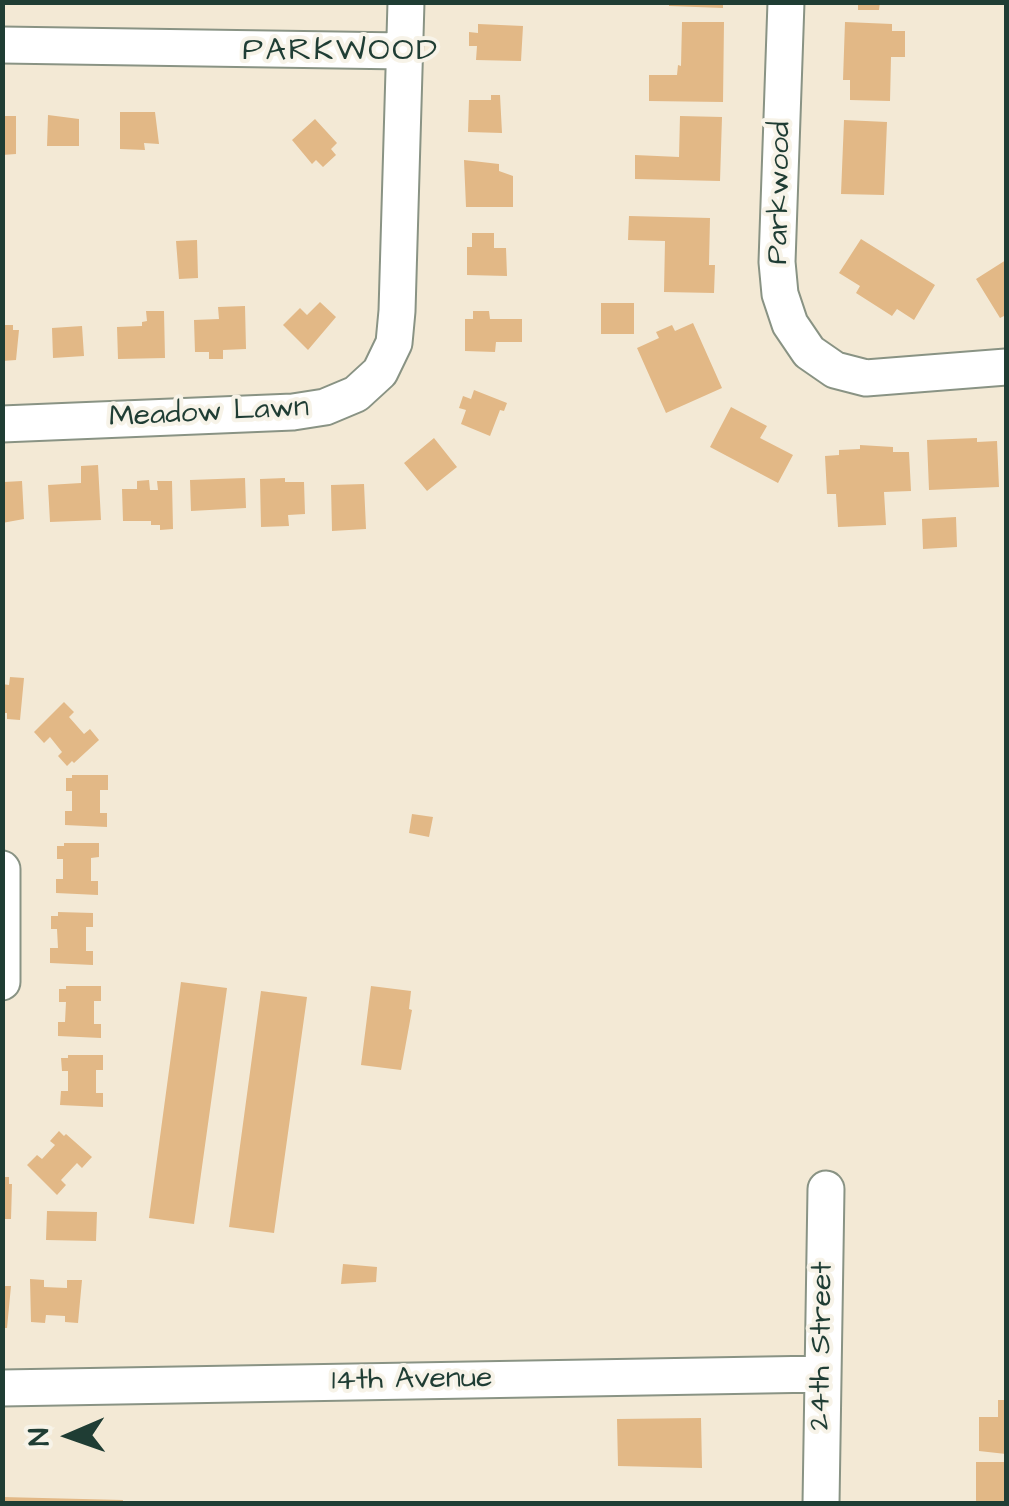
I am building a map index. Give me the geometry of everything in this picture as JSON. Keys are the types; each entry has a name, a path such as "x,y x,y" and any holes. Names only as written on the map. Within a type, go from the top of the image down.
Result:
{"street":[{"name":"Meadow Lawn","path":"2,424 294,412 356,394 380,372 394,343 397,311 406,2"},
{"name":"Parkwood","path":"786,2 777,262 780,294 790,324 809,352 835,370 866,378 1006,367"},
{"path":"2,45 404,51"},
{"path":"2,869 2,982"},
{"name":"24th Street","path":"820,1504 826,1189"},
{"name":"14th Avenue","path":"2,1388 822,1374"}],"building":[{"path":"669,2 723,2 723,8 669,6"},
{"path":"858,2 880,2 879,10 858,10"},
{"path":"682,22 724,22 723,102 649,101 649,75 677,75 678,65 681,66"},
{"path":"845,22 892,24 892,31 905,31 905,57 891,57 890,101 850,100 850,80 843,80"},
{"path":"478,24 523,26 521,61 476,60 477,46 469,46 469,32 478,33"},
{"path":"491,95 500,95 502,133 468,132 469,100 491,100"},
{"path":"120,112 155,112 159,144 144,143 145,150 120,149"},
{"path":"48,115 79,119 79,146 47,146"},
{"path":"2,116 16,116 16,154 2,155"},
{"path":"680,116 722,117 720,181 635,179 635,155 679,157"},
{"path":"315,119 337,143 331,149 336,155 323,167 316,160 312,164 292,140"},
{"path":"844,120 887,122 884,195 841,194"},
{"path":"464,160 499,164 499,171 513,176 513,207 466,207"},
{"path":"629,216 710,218 709,265 715,265 714,293 664,292 665,241 628,240"},
{"path":"472,233 494,233 494,248 506,248 507,276 467,275 467,247 472,247"},
{"path":"861,239 935,285 914,320 897,309 892,316 856,293 860,286 839,273"},
{"path":"197,240 198,278 179,279 176,241"},
{"path":"1006,260 1006,315 1000,318 976,279"},
{"path":"320,302 336,317 308,350 283,325 300,308 307,315"},
{"path":"601,303 634,303 634,334 601,334"},
{"path":"245,306 246,349 223,350 223,359 209,359 209,352 195,352 194,320 219,319 218,307"},
{"path":"146,311 164,311 165,358 118,359 117,327 142,326 147,321"},
{"path":"473,311 489,311 490,319 522,319 522,342 496,342 495,352 465,351 465,319 473,319"},
{"path":"693,323 722,388 666,413 637,348 659,338 656,332 672,325 675,331"},
{"path":"2,325 13,325 13,330 19,330 16,360 2,361"},
{"path":"82,326 84,356 53,358 52,328"},
{"path":"474,390 507,403 504,411 500,410 490,436 461,424 466,410 459,408 463,396 471,399"},
{"path":"731,407 767,426 760,438 793,455 778,483 710,447"},
{"path":"434,438 457,467 427,491 404,463"},
{"path":"977,438 977,442 997,441 999,487 929,490 927,440"},
{"path":"860,445 909,452 911,491 884,492 886,525 838,527 836,494 827,494 825,456 839,455 839,450 860,449"},
{"path":"98,465 101,520 50,522 48,485 81,483 81,466"},
{"path":"245,478 246,508 191,511 190,480"},
{"path":"285,478 285,482 304,482 305,514 288,515 289,526 261,527 260,479"},
{"path":"149,480 150,490 158,490 157,481 172,481 173,529 160,530 160,525 151,525 151,521 123,521 122,489 137,489 137,481"},
{"path":"22,481 24,519 2,523 4,482"},
{"path":"364,484 366,529 332,531 331,485"},
{"path":"956,517 957,547 923,549 922,519"},
{"path":"10,677 24,678 20,720 7,719 7,713 2,713 2,684 9,685"},
{"path":"64,702 74,712 69,717 84,734 90,729 99,740 67,766 50,737 44,743 34,732"},
{"path":"108,775 108,790 100,790 100,813 107,813 107,827 65,825 65,811 72,811 72,791 66,791 66,778"},
{"path":"412,814 433,817 429,837 409,833"},
{"path":"99,843 99,857 91,858 91,881 98,881 98,895 56,893 56,879 63,879 63,859 57,859 57,846"},
{"path":"58,912 93,913 93,927 86,927 86,951 93,951 93,965 50,963 50,948 58,948 57,929 51,929 51,916 58,916"},
{"path":"181,982 227,988 194,1224 149,1218"},
{"path":"101,986 101,1001 94,1001 94,1024 101,1024 101,1038 58,1036 58,1022 65,1022 66,1002 59,1002 59,989"},
{"path":"371,986 411,991 412,1010 401,1070 361,1065"},
{"path":"261,991 307,997 274,1233 229,1227"},
{"path":"103,1055 103,1070 96,1070 96,1093 103,1093 103,1107 60,1105 61,1091 68,1091 68,1071 62,1071 61,1058"},
{"path":"59,1131 92,1157 82,1168 77,1163 61,1180 66,1185 57,1195 27,1165 37,1155 42,1159 55,1145 50,1141"},
{"path":"2,1177 9,1177 12,1184 11,1219 2,1219"},
{"path":"47,1211 97,1212 96,1241 46,1240"},
{"path":"343,1264 377,1267 376,1282 341,1284"},
{"path":"30,1279 44,1280 44,1287 67,1288 67,1280 82,1280 78,1323 65,1322 65,1316 46,1315 45,1323 31,1322"},
{"path":"2,1286 11,1286 7,1328 2,1328"},
{"path":"998,1400 1006,1400 1006,1454 979,1451 979,1417 998,1417"},
{"path":"701,1418 702,1468 618,1466 617,1419"},
{"path":"976,1462 1006,1462 1006,1502 976,1501"},
{"path":"2,1497 123,1500 123,1504 2,1504"}],"district":[{"name":"PARKWOOD","path":"341,52"}]}
